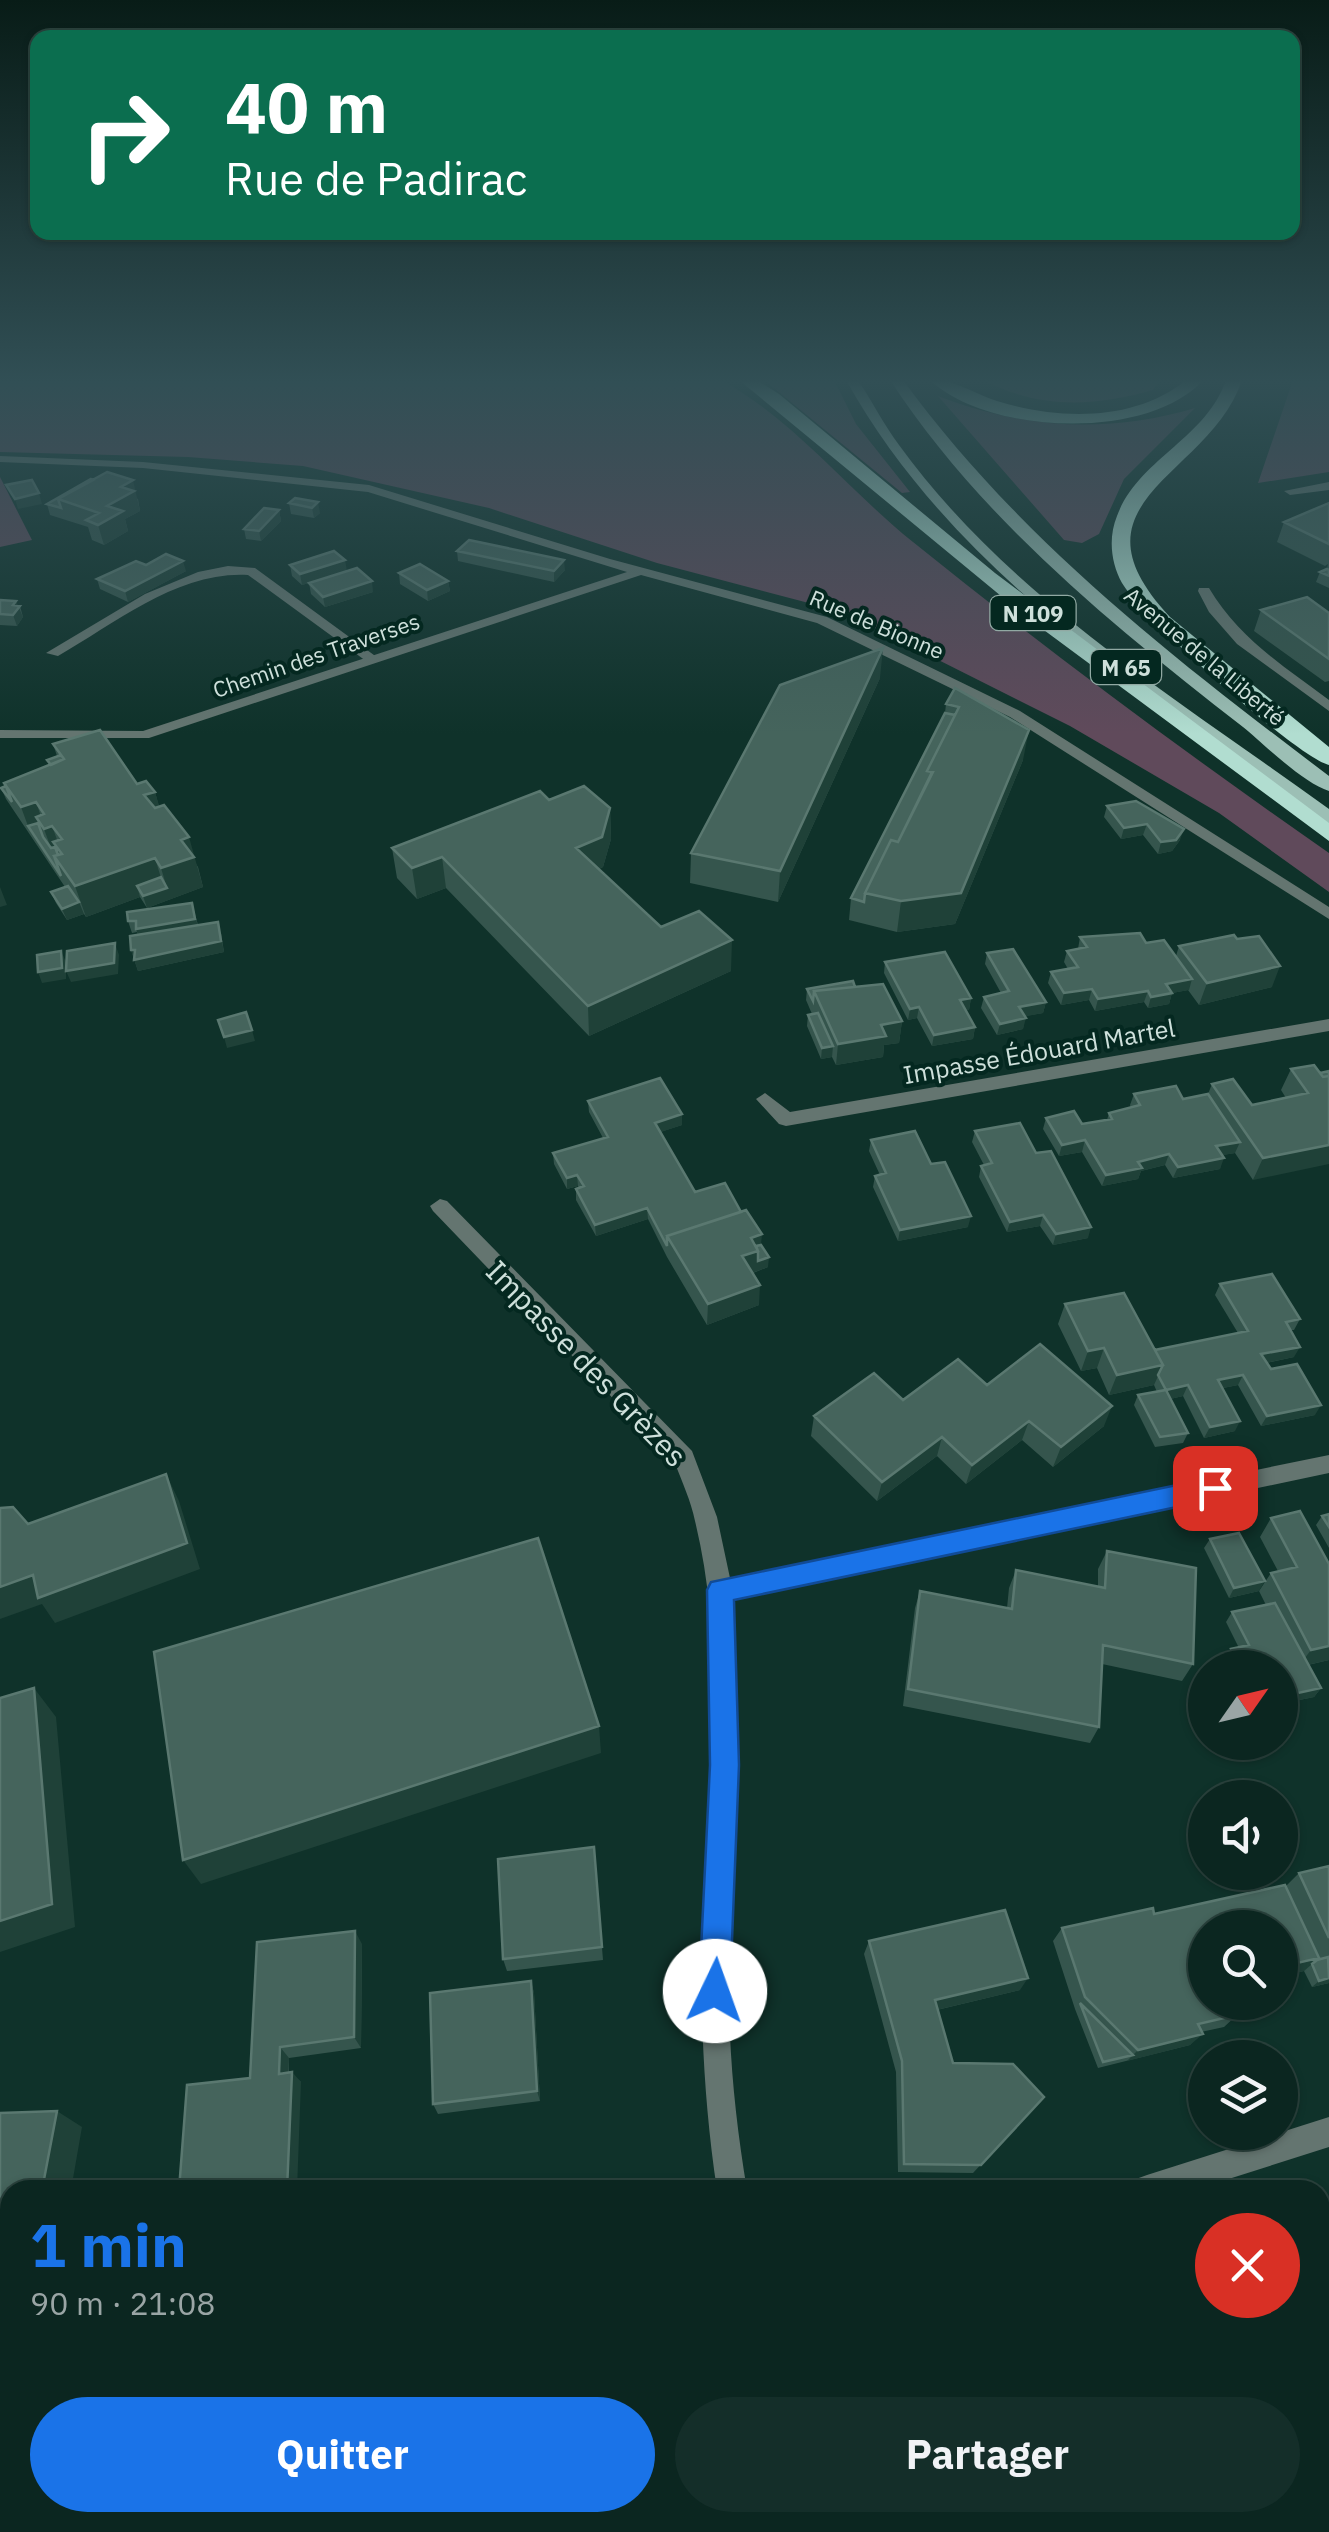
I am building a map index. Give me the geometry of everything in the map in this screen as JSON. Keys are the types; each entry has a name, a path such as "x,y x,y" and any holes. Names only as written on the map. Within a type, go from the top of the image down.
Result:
{"highway":[{"name":"N 109","path":"893,498 1049,626 1329,834"},
{"path":"1133,498 1118,533 1130,582 1164,620 1329,758"}],"main road":[{"name":"Avenue de la Liberté","path":"932,498 992,560 1059,617 1329,818"},
{"name":"Avenue de la Liberté","path":"989,498 1121,617 1329,785"}],"street":[{"name":"Rue de Bionne","path":"398,498 640,572 822,620 890,650 1015,714 1329,914"},
{"path":"53,653 173,587 230,566 251,571 371,658"},
{"name":"Chemin des Traverses","path":"0,734 106,738 144,735 640,572"},
{"path":"1204,591 1214,614 1239,638 1329,708"},
{"name":"Impasse Édouard Martel","path":"764,1099 786,1120 1329,1025"},
{"name":"Impasse des Grèzes","path":"440,1206 684,1458 704,1500 720,1590 725,1765 715,1991 721,2122 730,2180"},
{"path":"720,1590 1329,1464"},
{"path":"1178,2180 1329,2132"}],"shaded area":[{"path":"0,498 11,498 32,540 0,547"},
{"path":"445,498 864,498 1015,623 1329,853 1329,892 1219,813 1070,726 843,612 657,563 489,508"},
{"path":"1027,498 1115,498 1099,534 1082,543 1064,540"}],"building":[{"path":"60,498 61,508 47,504"},
{"path":"121,498 107,506 123,511 98,525 86,520 99,513 58,499"},
{"path":"295,498 318,502 312,508 289,503"},
{"path":"1329,503 1329,544 1284,522"},
{"path":"264,508 279,510 259,531 244,529"},
{"path":"469,540 564,560 554,571 457,551"},
{"path":"334,551 345,560 300,574 290,565"},
{"path":"166,554 183,561 125,591 97,579 136,561 146,565"},
{"path":"420,564 448,581 427,590 399,573"},
{"path":"357,568 372,581 323,597 309,583"},
{"path":"1307,597 1329,613 1329,659 1261,610"},
{"path":"0,600 16,601 13,605 20,606 13,615 0,614"},
{"path":"883,648 780,871 691,853 780,685"},
{"path":"955,688 1029,730 961,893 901,901 865,893 891,840 898,842 933,772 927,771 959,707 946,704"},
{"path":"945,713 955,715 898,842 891,840 864,902 851,898"},
{"path":"100,730 137,784 146,781 155,792 144,795 155,808 164,805 189,837 181,840 194,857 161,868 155,858 75,886 54,856 62,854 53,842 62,839 52,826 44,829 36,817 44,814 36,802 21,807 4,783 64,759 53,744"},
{"path":"61,755 64,759 51,765 47,760"},
{"path":"584,786 610,808 602,837 576,848 661,927 699,911 732,940 588,1006 442,857 412,868 392,848 540,791 549,800"},
{"path":"1136,801 1184,829 1176,840 1161,842 1147,824 1124,828 1107,806"},
{"path":"38,823 43,837 51,848 55,847 61,876 28,826"},
{"path":"161,877 167,888 143,896 137,886"},
{"path":"68,886 79,902 62,909 51,892"},
{"path":"192,903 195,919 136,929 136,921 128,921 127,912"},
{"path":"218,922 221,941 134,960 130,936"},
{"path":"1140,933 1146,943 1164,940 1192,979 1166,984 1172,993 1151,997 1148,991 1098,999 1092,989 1064,993 1051,972 1078,967 1067,951 1087,947 1080,937"},
{"path":"1234,935 1237,939 1259,936 1280,966 1207,983 1179,946"},
{"path":"115,943 114,963 66,971 67,951"},
{"path":"1013,949 1046,1002 1019,1007 1026,1018 1000,1024 984,997 1009,991 987,953"},
{"path":"61,951 62,968 38,972 37,955"},
{"path":"945,952 971,998 960,1000 975,1027 934,1035 919,1007 910,1009 885,962"},
{"path":"853,981 855,987 814,991 813,1001 807,989"},
{"path":"883,984 902,1021 881,1025 886,1036 838,1044 814,991"},
{"path":"246,1012 252,1030 224,1037 218,1020"},
{"path":"818,1013 833,1046 822,1048 808,1015"},
{"path":"1314,1065 1323,1077 1329,1076 1329,1145 1263,1158 1212,1084 1233,1079 1252,1105 1308,1093 1291,1069"},
{"path":"660,1078 682,1114 655,1123 695,1192 725,1183 741,1212 667,1236 667,1246 647,1208 595,1225 576,1189 584,1186 577,1175 567,1178 553,1153 608,1137 588,1101"},
{"path":"1176,1086 1183,1099 1208,1094 1240,1142 1216,1146 1224,1158 1178,1167 1169,1154 1138,1162 1142,1168 1106,1175 1085,1140 1062,1145 1046,1118 1074,1111 1082,1124 1112,1119 1109,1113 1140,1105 1134,1094"},
{"path":"1020,1123 1036,1153 1051,1151 1091,1227 1056,1234 1043,1215 1010,1222 981,1166 992,1163 975,1131"},
{"path":"915,1131 931,1164 945,1162 971,1216 900,1230 875,1176 886,1173 871,1140"},
{"path":"746,1210 762,1234 751,1238 758,1251 742,1256 760,1285 708,1304 667,1236"},
{"path":"761,1245 769,1257 758,1261 756,1246"},
{"path":"1272,1274 1300,1319 1286,1322 1300,1347 1261,1354 1271,1369 1297,1364 1321,1405 1267,1416 1243,1375 1218,1380 1240,1421 1210,1427 1188,1385 1166,1390 1158,1375 1163,1365 1155,1350 1248,1331 1220,1284"},
{"path":"1124,1293 1163,1365 1117,1375 1104,1348 1088,1351 1065,1304"},
{"path":"1040,1344 1112,1406 1061,1447 1029,1421 972,1465 942,1437 882,1482 814,1416 874,1373 903,1400 958,1359 987,1385"},
{"path":"1166,1390 1188,1433 1160,1437 1138,1395"},
{"path":"166,1474 187,1543 38,1598 33,1575 0,1587 0,1508 13,1507 28,1524"},
{"path":"1300,1511 1329,1564 1329,1646 1311,1650 1271,1573 1297,1567 1271,1518"},
{"path":"1239,1533 1265,1581 1234,1588 1210,1539"},
{"path":"538,1538 599,1726 183,1860 154,1652"},
{"path":"1107,1551 1196,1568 1193,1650 1188,1650 1188,1663 1103,1645 1099,1727 908,1689 920,1591 1012,1609 1016,1570 1105,1588"},
{"path":"1275,1603 1321,1688 1298,1693 1298,1650 1231,1650 1249,1645 1232,1612"},
{"path":"34,1688 52,1904 0,1921 0,1698"},
{"path":"594,1847 602,1947 503,1959 498,1859"},
{"path":"1329,1866 1329,1938 1299,1873"},
{"path":"1262,1890 1287,1890 1297,1910 1188,1910 1188,2020 1215,2020 1198,2024 1203,2034 1138,2050 1085,1997 1062,1928 1153,1908 1154,1914"},
{"path":"1005,1910 1028,1978 935,2000 953,2063 1013,2064 1044,2097 981,2165 904,2164 902,2061 869,1941"},
{"path":"1298,1913 1319,1958 1298,1963"},
{"path":"355,1931 354,2037 280,2047 279,2074 292,2072 287,2180 180,2180 187,2085 250,2078 257,1942"},
{"path":"1328,1957 1329,1978 1319,1981 1312,1964"},
{"path":"531,1981 537,2091 433,2104 430,1993"},
{"path":"1080,2003 1133,2055 1103,2062"},
{"path":"57,2111 44,2180 0,2180 0,2113"}],"route":[{"path":"715,1991 725,1765 720,1590 1215,1488"}]}
